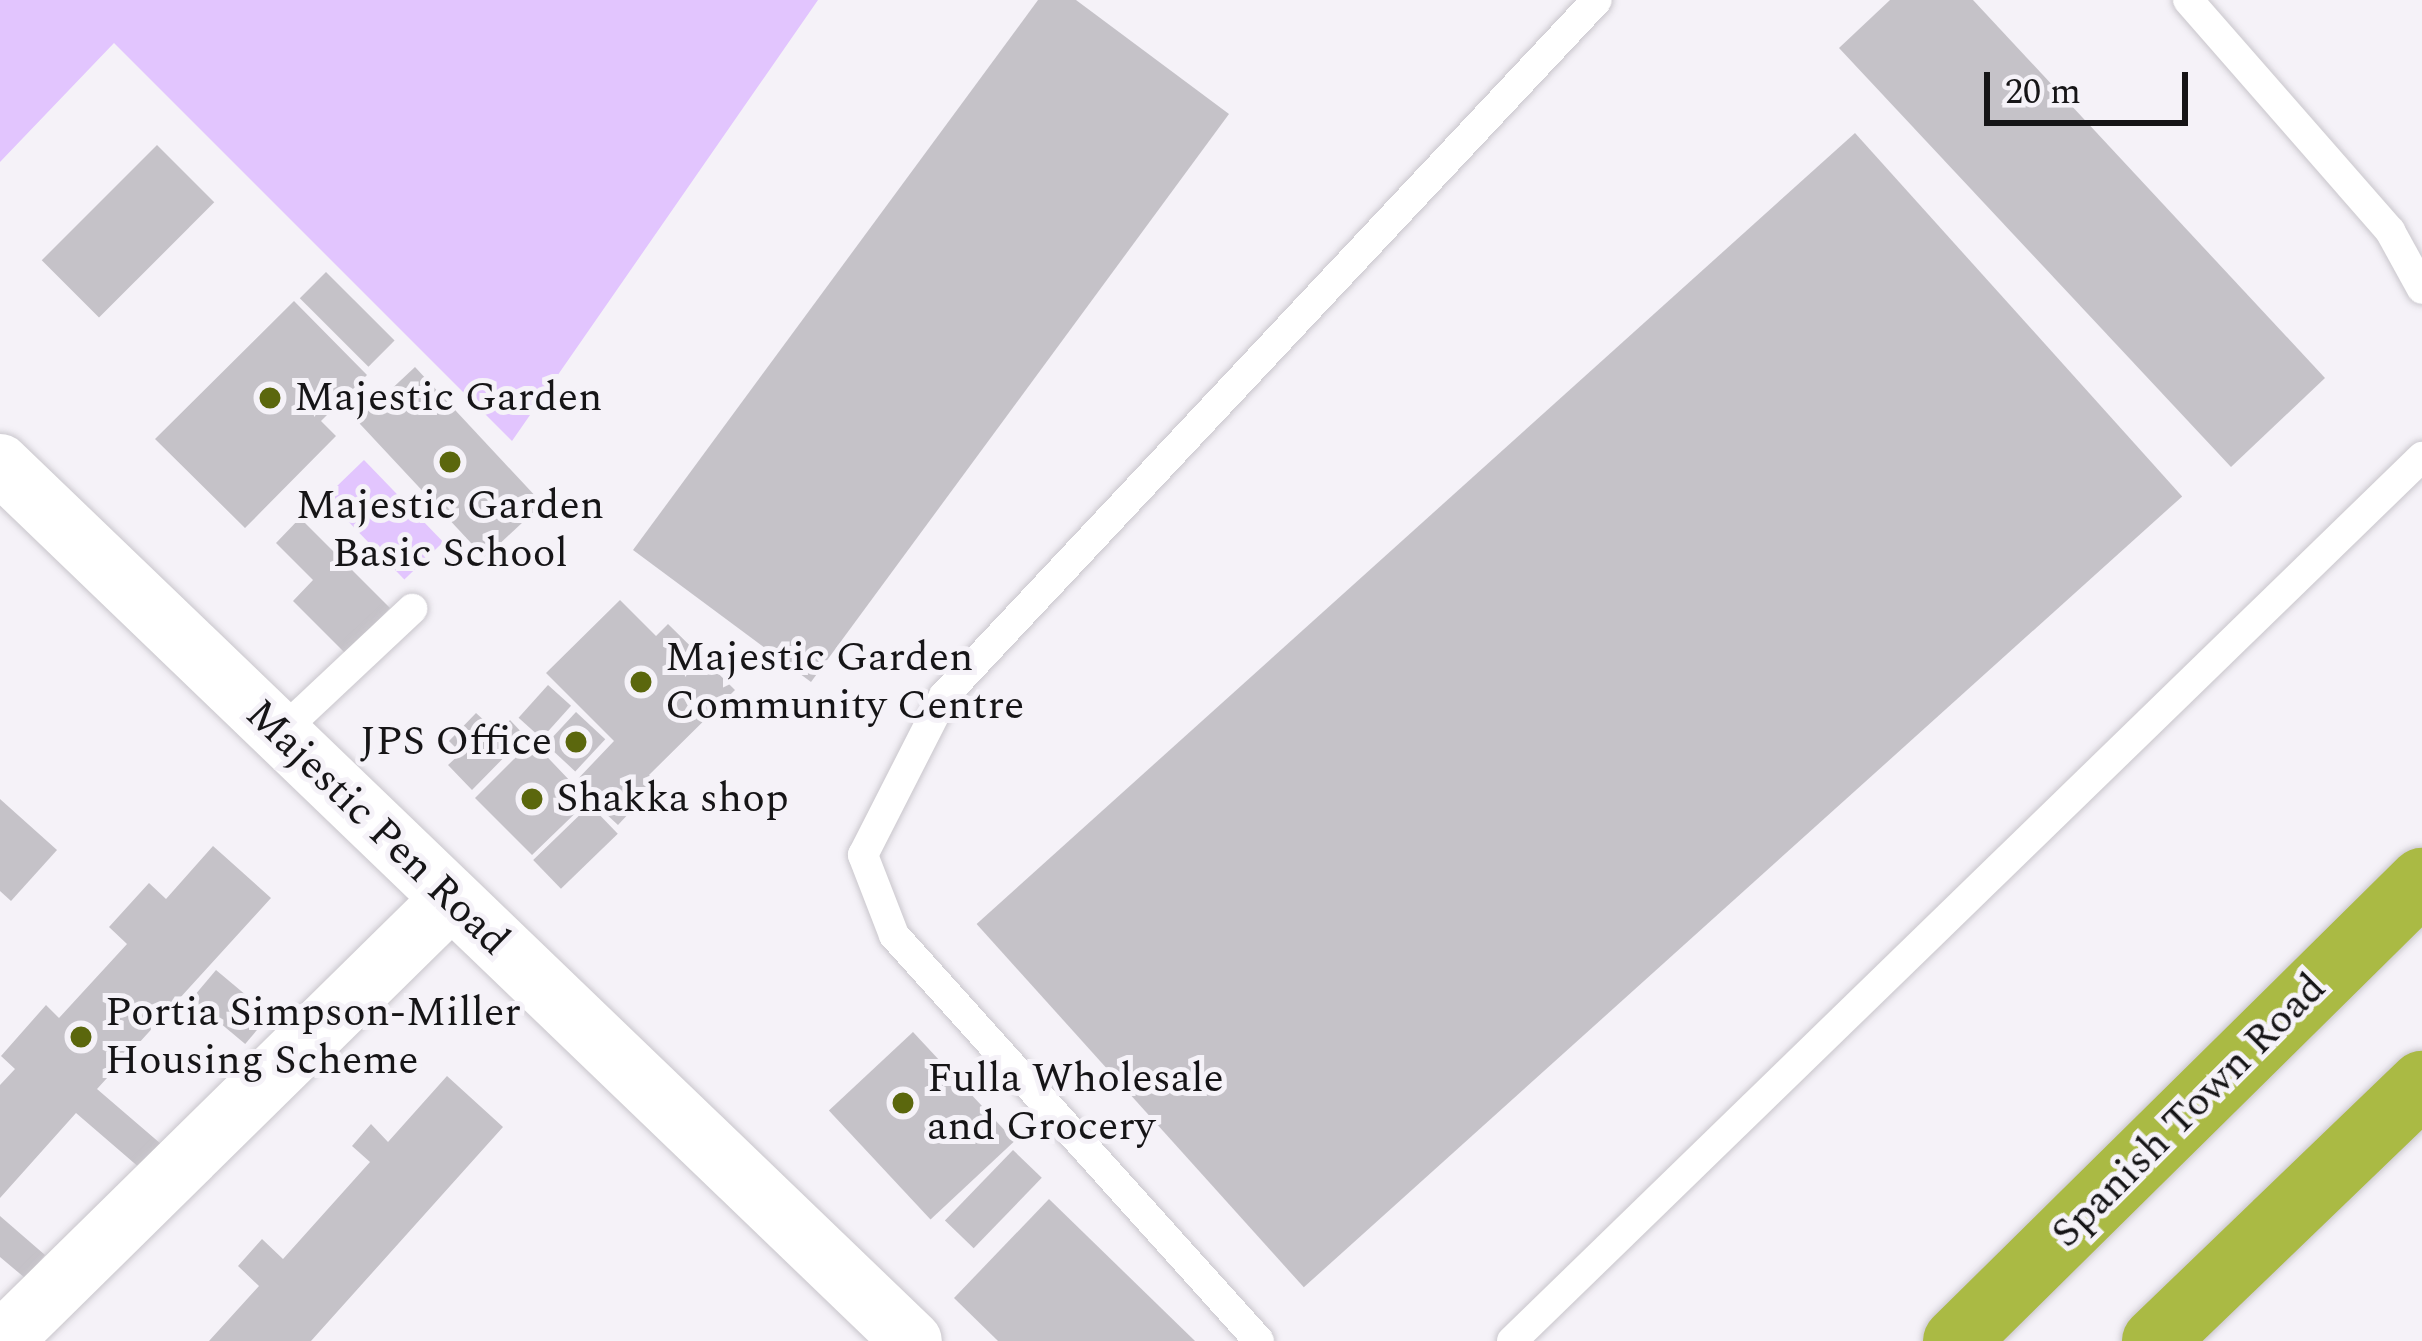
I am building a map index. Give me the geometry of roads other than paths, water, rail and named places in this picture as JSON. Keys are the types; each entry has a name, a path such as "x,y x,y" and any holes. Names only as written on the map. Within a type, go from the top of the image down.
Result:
{"highway":[{"name":"Spanish Town Road","path":"1956,1341 2422,880"},
{"path":"2155,1341 2422,1084"}],"street":[{"name":"Majestic Pen Road","path":"0,464 912,1341"},
{"path":"2,1341 451,899"}],"lane":[{"path":"1259,1341 894,935 863,855 944,696 1597,0"},
{"path":"2188,0 2390,231 2422,289"},
{"path":"1512,1341 2422,457"},
{"path":"279,734 412,609"}],"place":[{"name":"Majestic Garden","path":"270,398"},
{"name":"Majestic Garden Basic School","path":"450,462"},
{"name":"Majestic Garden Community Centre","path":"641,682"},
{"name":"JPS Office","path":"576,742"},
{"name":"Shakka shop","path":"532,799"},
{"name":"Portia Simpson-Miller Housing Scheme","path":"81,1037"},
{"name":"Fulla Wholesale and Grocery","path":"903,1103"}]}
